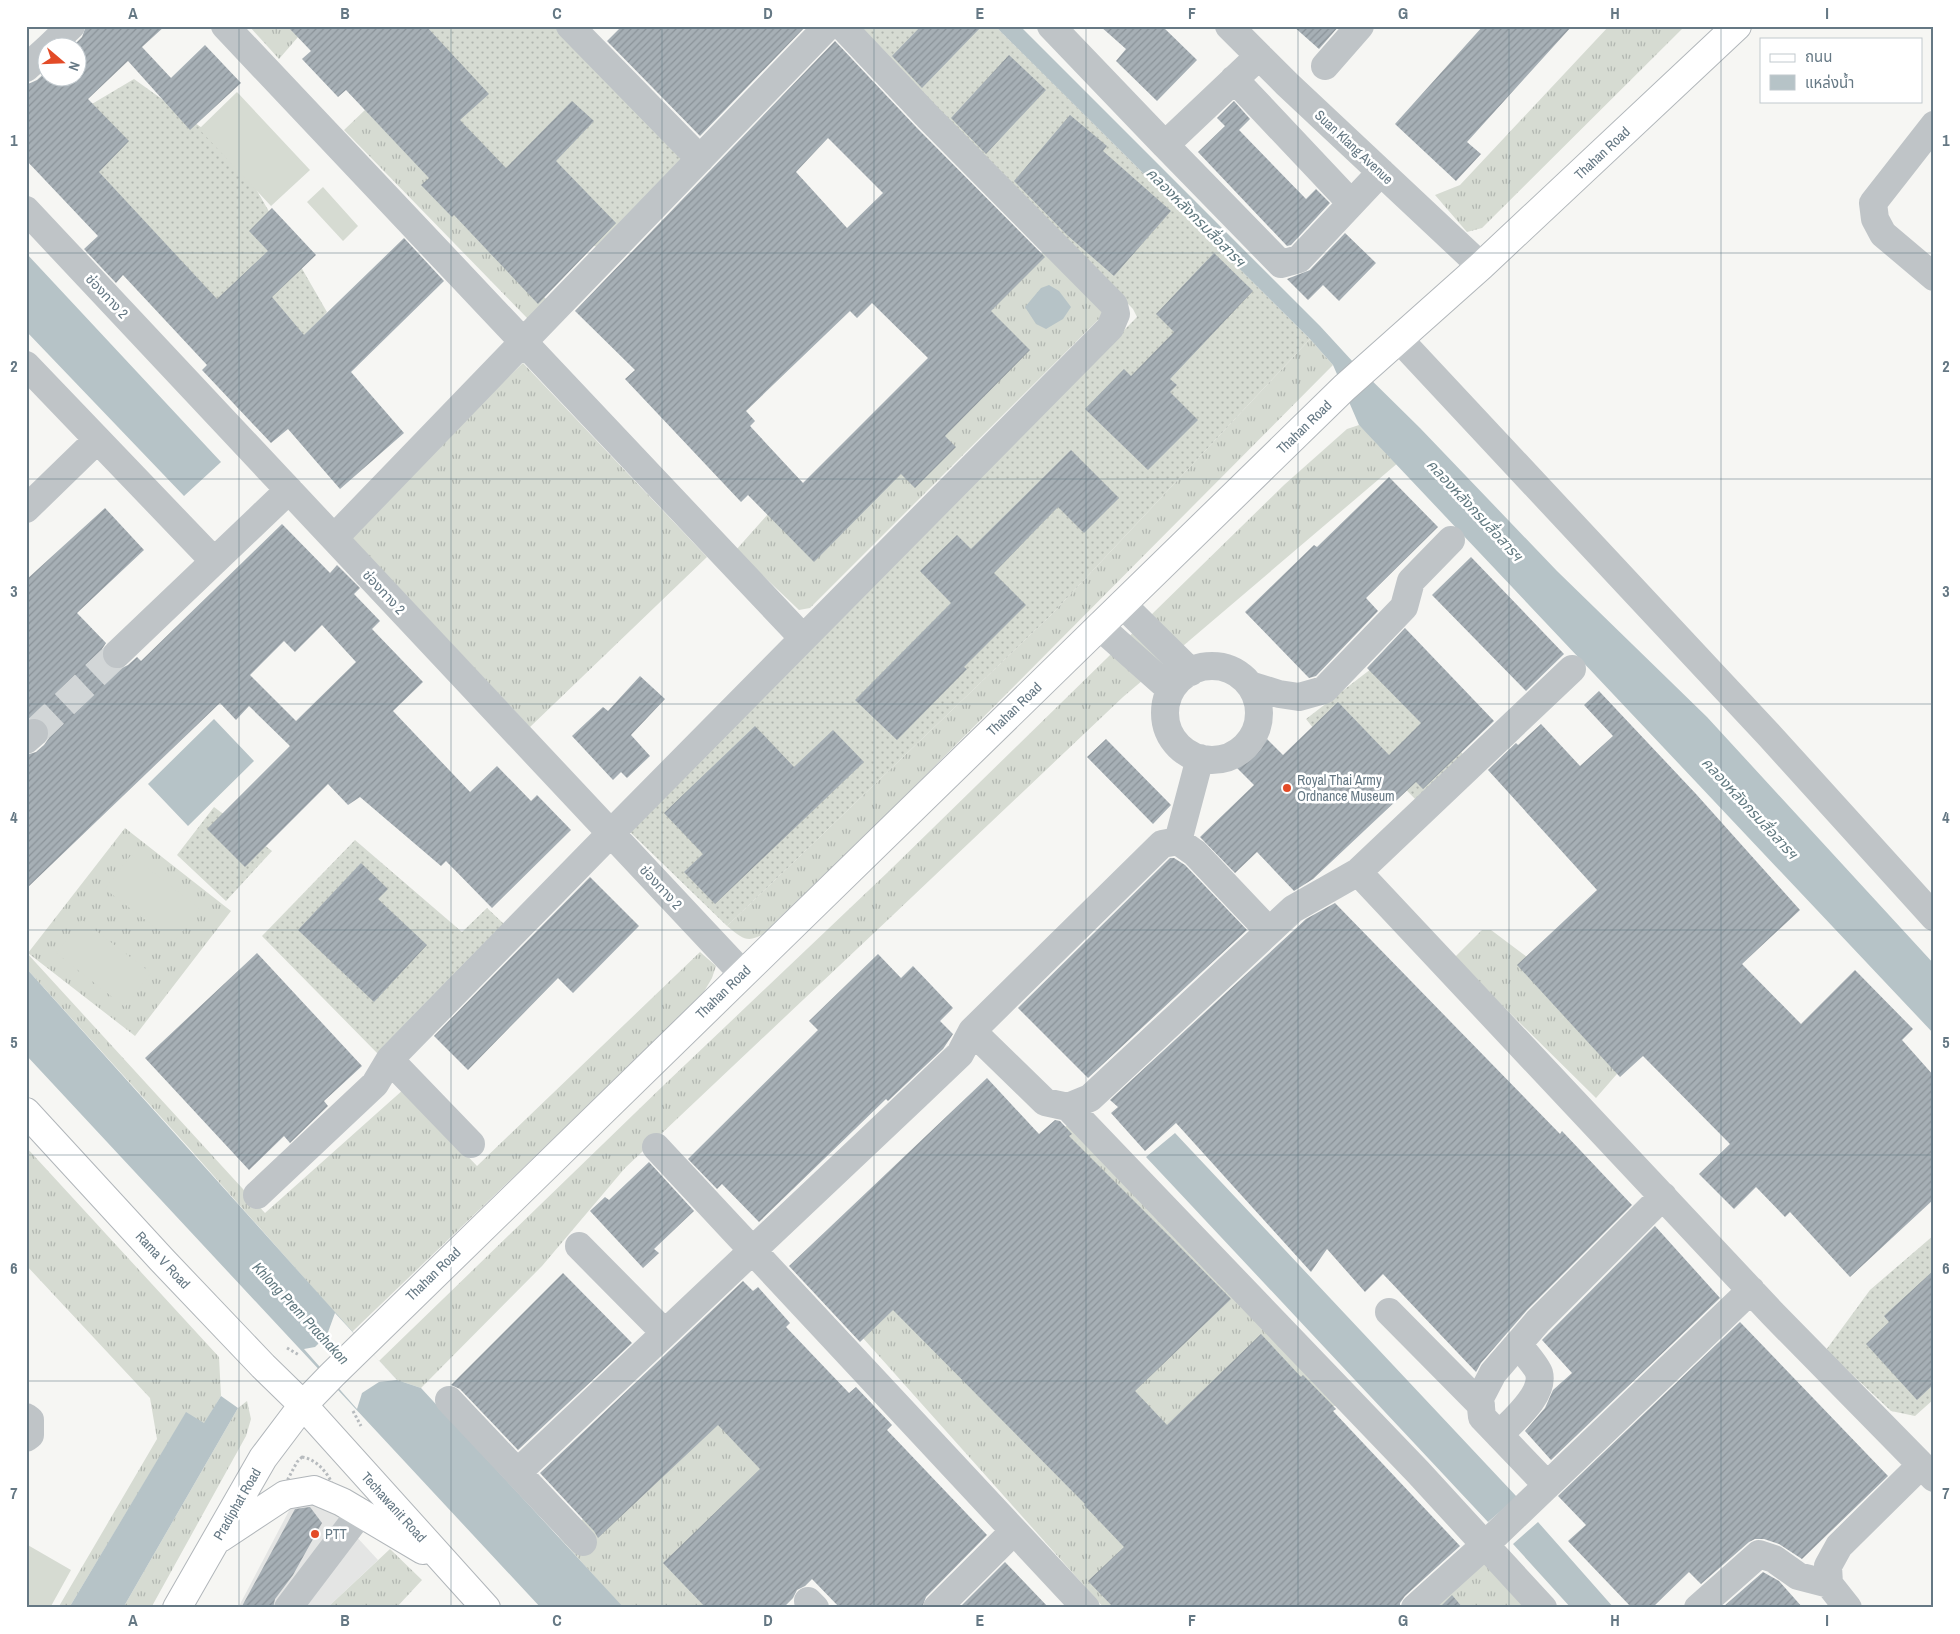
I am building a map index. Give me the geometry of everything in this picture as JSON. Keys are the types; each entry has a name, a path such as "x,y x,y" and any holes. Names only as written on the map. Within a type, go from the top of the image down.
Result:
{"main road":[{"name":"Thahan Road","path":"303,1405 381,1325 1344,388 1481,266 1737,26"},
{"name":"Rama V Road","path":"26,1112 272,1376 303,1405"},
{"name":"Pradiphat Road","path":"179,1607 214,1542 262,1461 303,1405"},
{"name":"Techawanit Road","path":"303,1405 486,1608"},
{"path":"214,1542 285,1495 314,1490 342,1502 444,1562"}],"street":[{"path":"58,38 71,26"},
{"path":"225,26 803,638"},
{"path":"570,26 700,159"},
{"path":"334,538 828,26"},
{"path":"257,1195 375,1084 390,1060 611,833 1110,328 1116,314 1114,305 928,117 842,26"},
{"path":"1051,26 1281,264 1298,259 1382,172"},
{"name":"Suan Klang Avenue","path":"1229,26 1481,266"},
{"path":"1325,66 1360,26"},
{"path":"1165,144 1259,56"},
{"path":"26,68 38,57"},
{"path":"1234,79 1351,203"},
{"path":"1934,125 1873,203 1875,220 1883,234 1934,277"},
{"name":"ช่องทาง 2","path":"26,210 742,973"},
{"path":"1391,347 1769,735 1934,917"},
{"path":"26,366 214,561"},
{"path":"26,509 97,440"},
{"path":"117,654 289,490"},
{"path":"1250,685 1279,694 1299,697 1324,690 1404,607 1411,581 1451,540"},
{"path":"1122,604 1181,681"},
{"path":"1099,626 1181,681"},
{"path":"1209,666 1225,668 1239,674 1250,685 1257,699 1259,715 1256,730 1248,744 1236,754 1222,759 1192,756 1179,747 1170,734 1166,704 1181,681 1209,666"},
{"path":"1068,1108 1090,1098 1293,909 1358,872 1572,669"},
{"path":"1178,842 1188,810 1200,758"},
{"path":"518,1472 960,1054 972,1031 1162,844 1178,842 1195,853 1269,931"},
{"path":"1358,872 1751,1290 1927,1471 1840,1546 1828,1566 1829,1584 1848,1608"},
{"path":"972,1031 1045,1102 1068,1108 1412,1465 1543,1608"},
{"path":"390,1060 471,1144"},
{"path":"656,1147 1086,1608"},
{"path":"1547,1485 1482,1418 1480,1398 1493,1373 1518,1344 1663,1196"},
{"path":"579,1246 666,1333"},
{"path":"1415,1608 1485,1545 1751,1290"},
{"path":"1389,1312 1481,1405"},
{"path":"1499,1435 1529,1405 1538,1387 1539,1373 1518,1344"},
{"path":"449,1400 583,1542"},
{"path":"26,1417 30,1420 30,1435 26,1438"},
{"path":"288,1608 360,1513"},
{"path":"937,1608 1014,1531"},
{"path":"1698,1608 1759,1554 1774,1559 1798,1576 1829,1584"}],"path":[{"path":"286,1348 299,1355"},
{"path":"353,1411 361,1426"}],"shaded area":[{"name":"PTT","path":"316,1500 330,1508 378,1560 327,1608 238,1608 292,1505"}],"green space":[{"path":"249,26 287,26 298,37 279,59"},
{"path":"353,26 555,26 686,164 599,248 513,211"},
{"path":"857,26 995,26 1310,339 1051,615 727,926 628,830 1137,317 1133,309"},
{"path":"1609,26 1685,26 1482,228 1467,232 1435,195 1460,185"},
{"path":"134,79 234,151 327,312 271,378 43,133"},
{"path":"237,92 310,170 271,206 199,129"},
{"path":"365,110 546,299 528,319 344,130"},
{"path":"323,187 358,226 343,241 307,202"},
{"path":"1049,246 1105,313 810,608 799,610 736,550 775,506 817,547 979,314"},
{"path":"1310,339 1333,365 772,930 758,937 748,939 727,926 1051,615"},
{"path":"523,363 707,557 530,727 346,532"},
{"path":"1359,425 1399,462 1123,697 625,1168 542,1266 421,1388 397,1380 379,1361 666,1083 888,872 1284,485 1347,429"},
{"path":"1380,662 1468,760 1418,802 1375,758 1358,784 1306,719"},
{"path":"214,807 272,851 226,901 177,855"},
{"path":"125,828 231,911 135,1036 28,953"},
{"path":"355,840 462,932 487,908 505,925 379,1055 262,936"},
{"path":"131,855 200,909 174,942 105,889"},
{"path":"82,920 151,973 125,1007 56,953"},
{"path":"1482,930 1491,930 1531,960 1623,1067 1596,1098 1454,958"},
{"path":"26,952 265,1213 404,1089 477,1166 700,952 716,966 712,978 701,997 352,1332 26,968"},
{"path":"1074,1120 1339,1405 1168,1439 1105,1361 1028,1155"},
{"path":"26,1147 219,1357 221,1396 204,1424 186,1413 69,1608 58,1608 157,1439 150,1398 26,1265"},
{"path":"1934,1235 1934,1399 1915,1416 1891,1411 1826,1350 1870,1290"},
{"path":"922,1267 1156,1541 1124,1608 1104,1608 854,1328"},
{"path":"247,1401 251,1419 246,1436 151,1608 123,1608 238,1408"},
{"path":"730,1409 785,1488 724,1608 623,1608 559,1537"},
{"path":"26,1544 71,1570 50,1608 26,1608"},
{"path":"390,1549 422,1580 396,1608 327,1608"},
{"path":"1483,1555 1532,1608 1427,1608"}],"water":[{"name":"คลองหลังกรมสื่อสารฯ","path":"995,26 1020,26 1320,326 1557,571 1707,717 1934,964 1934,1034 1359,425 1333,365 1310,339"},
{"path":"26,253 221,462 184,496 26,331"},
{"path":"1049,285 1059,291 1071,307 1063,319 1046,329 1036,324 1025,307 1041,288"},
{"path":"214,719 254,761 188,826 148,784"},
{"name":"Khlong Prem Prachakon","path":"26,968 379,1361 397,1380 421,1388 624,1608 541,1608 26,1055"},
{"path":"1175,1133 1517,1497 1488,1522 1146,1157"},
{"path":"221,1396 238,1408 123,1608 69,1608 186,1412 204,1423"},
{"path":"1538,1522 1614,1608 1571,1608 1513,1544"}],"pier":[{"path":"335,1313 397,1380 379,1382 362,1393 357,1409 304,1349 315,1347 327,1335"}],"building":[{"path":"86,26 165,26 142,47 171,78 205,45 241,83 190,130 128,61 88,99 129,141 99,172 217,299 268,251 249,231 272,208 316,255 272,297 304,335 404,238 444,281 351,372 404,433 340,489 288,429 271,443 202,370 207,365 123,275 116,283 84,249 98,236 26,160 26,85 38,79 38,88 88,88 88,38 82,37"},
{"path":"287,26 426,26 489,94 460,120 506,168 572,101 594,121 556,161 616,223 538,304 454,215 452,217 421,185 429,178 346,90 338,97 302,59 311,51"},
{"path":"622,26 806,26 700,136 607,41"},
{"path":"921,26 982,26 922,88 892,56"},
{"path":"1100,26 1162,26 1197,60 1157,101 1116,61 1126,49"},
{"path":"1293,26 1339,26 1319,49"},
{"path":"1483,26 1572,26 1467,142 1481,154 1456,181 1395,124"},
{"path":"835,41 917,128 1045,257 991,311 1030,350 945,436 956,447 915,488 901,474 814,562 748,495 741,502 625,379 635,370 575,311","holes":["828,138 883,193 847,228 796,172","872,303 928,358 803,483 750,426 755,421 746,411 850,311 857,318"]},
{"path":"1009,55 1046,90 986,154 951,118"},
{"path":"1234,101 1250,119 1239,130 1306,199 1316,189 1330,203 1291,245 1287,246 1198,152 1225,126 1217,118"},
{"path":"1070,115 1107,146 1103,151 1171,211 1114,276 1067,235 1014,181"},
{"path":"1345,233 1376,263 1339,301 1323,285 1308,300 1287,279 1310,270"},
{"path":"1214,253 1253,291 1170,379 1177,385 1170,392 1198,420 1148,470 1085,409 1124,369 1131,376 1174,332 1156,314"},
{"path":"1071,450 1119,498 1084,533 1058,507 994,573 1026,605 964,667 967,669 897,740 855,700 951,603 920,571 957,535 971,549"},
{"path":"1389,477 1438,527 1366,598 1378,611 1316,676 1309,678 1245,612 1314,545 1317,547"},
{"path":"105,508 144,550 77,613 106,643 102,649 102,657 106,665 112,669 120,669 137,657 141,661 282,524 330,573 337,565 360,588 354,594 380,621 372,629 423,682 393,711 470,792 497,766 531,801 537,795 571,830 492,908 446,861 441,866 360,797 348,805 328,784 245,867 207,829 290,746 249,706 236,720 220,703 26,889 26,755 36,752 44,745 49,738 49,730 46,723 39,718 26,720 26,580","holes":["322,625 356,662 296,721 250,675 284,641 295,652"]},
{"path":"1471,557 1564,654 1526,691 1432,595"},
{"path":"1405,628 1494,721 1423,789 1416,782 1313,879 1294,891 1257,852 1235,873 1200,837 1254,785 1237,768 1267,739 1283,755 1338,702 1389,755 1421,723 1367,668"},
{"path":"640,676 665,699 631,735 650,756 627,778 621,772 613,780 572,736 603,707 608,711"},
{"path":"1599,691 1696,794 1800,910 1742,964 1801,1024 1855,970 1913,1029 1902,1040 1934,1076 1934,1199 1850,1277 1790,1212 1785,1217 1756,1187 1734,1209 1699,1174 1730,1144 1643,1056 1620,1077 1517,965 1597,890 1488,770 1516,743 1518,745 1541,724 1580,766 1613,736 1584,705"},
{"path":"755,726 794,767 833,730 864,762 715,904 684,872 703,854 664,813"},
{"path":"1106,739 1171,805 1153,824 1087,757"},
{"path":"1170,858 1174,858 1185,865 1247,930 1088,1078 1018,1008"},
{"path":"361,863 388,889 378,899 427,945 374,1002 298,930"},
{"path":"590,877 639,926 573,993 558,978 468,1070 434,1036"},
{"path":"1335,903 1560,1134 1562,1131 1632,1205 1527,1310 1481,1363 1476,1372 1383,1274 1365,1292 1327,1249 1311,1272 1176,1123 1145,1151 1111,1113 1118,1107 1110,1100 1306,919"},
{"path":"257,953 362,1066 324,1101 328,1106 290,1143 284,1136 249,1170 145,1058"},
{"path":"878,954 901,978 913,966 953,1008 940,1021 953,1034 943,1049 888,1101 886,1099 759,1222 722,1184 717,1189 688,1159 818,1030 809,1021"},
{"path":"987,1078 1039,1134 1055,1120 1060,1121 1072,1134 1069,1136 1231,1299 1135,1391 1167,1425 1261,1334 1301,1377 1303,1375 1336,1409 1333,1411 1460,1546 1405,1596 1400,1603 1400,1608 1114,1608 1088,1581 1124,1547 1085,1504 893,1310 860,1342 789,1266"},
{"path":"649,1162 694,1211 654,1249 659,1253 643,1268 590,1211 605,1197 609,1200"},
{"path":"1655,1226 1720,1298 1551,1460 1525,1431 1545,1408 1553,1390 1572,1373 1542,1340"},
{"path":"1934,1270 1934,1384 1917,1400 1866,1344 1889,1322 1884,1316"},
{"path":"563,1273 632,1343 518,1450 460,1389 451,1385"},
{"path":"743,1281 753,1291 758,1287 790,1323 786,1327 849,1393 856,1387 892,1425 887,1430 987,1535 926,1597 922,1608 840,1608 812,1579 805,1586 797,1590 793,1598 783,1608 706,1608 663,1563 760,1469 718,1425 598,1538 594,1531 540,1473"},
{"path":"1740,1322 1888,1476 1802,1559 1779,1544 1764,1539 1755,1539 1749,1542 1701,1584 1689,1572 1652,1608 1632,1608 1568,1541 1586,1525 1558,1496"},
{"path":"310,1507 322,1523 293,1575 275,1599 273,1608 241,1608 295,1509"},
{"path":"1005,1562 1049,1608 959,1608"},
{"path":"1763,1572 1779,1581 1803,1608 1723,1607"},
{"path":"1452,1595 1463,1608 1439,1608"}],"tunnel":[{"path":"34,733 117,654"}],"place":[{"name":"Royal Thai Army Ordnance Museum","path":"1287,788"},
{"name":"PTT","path":"315,1534"}]}
